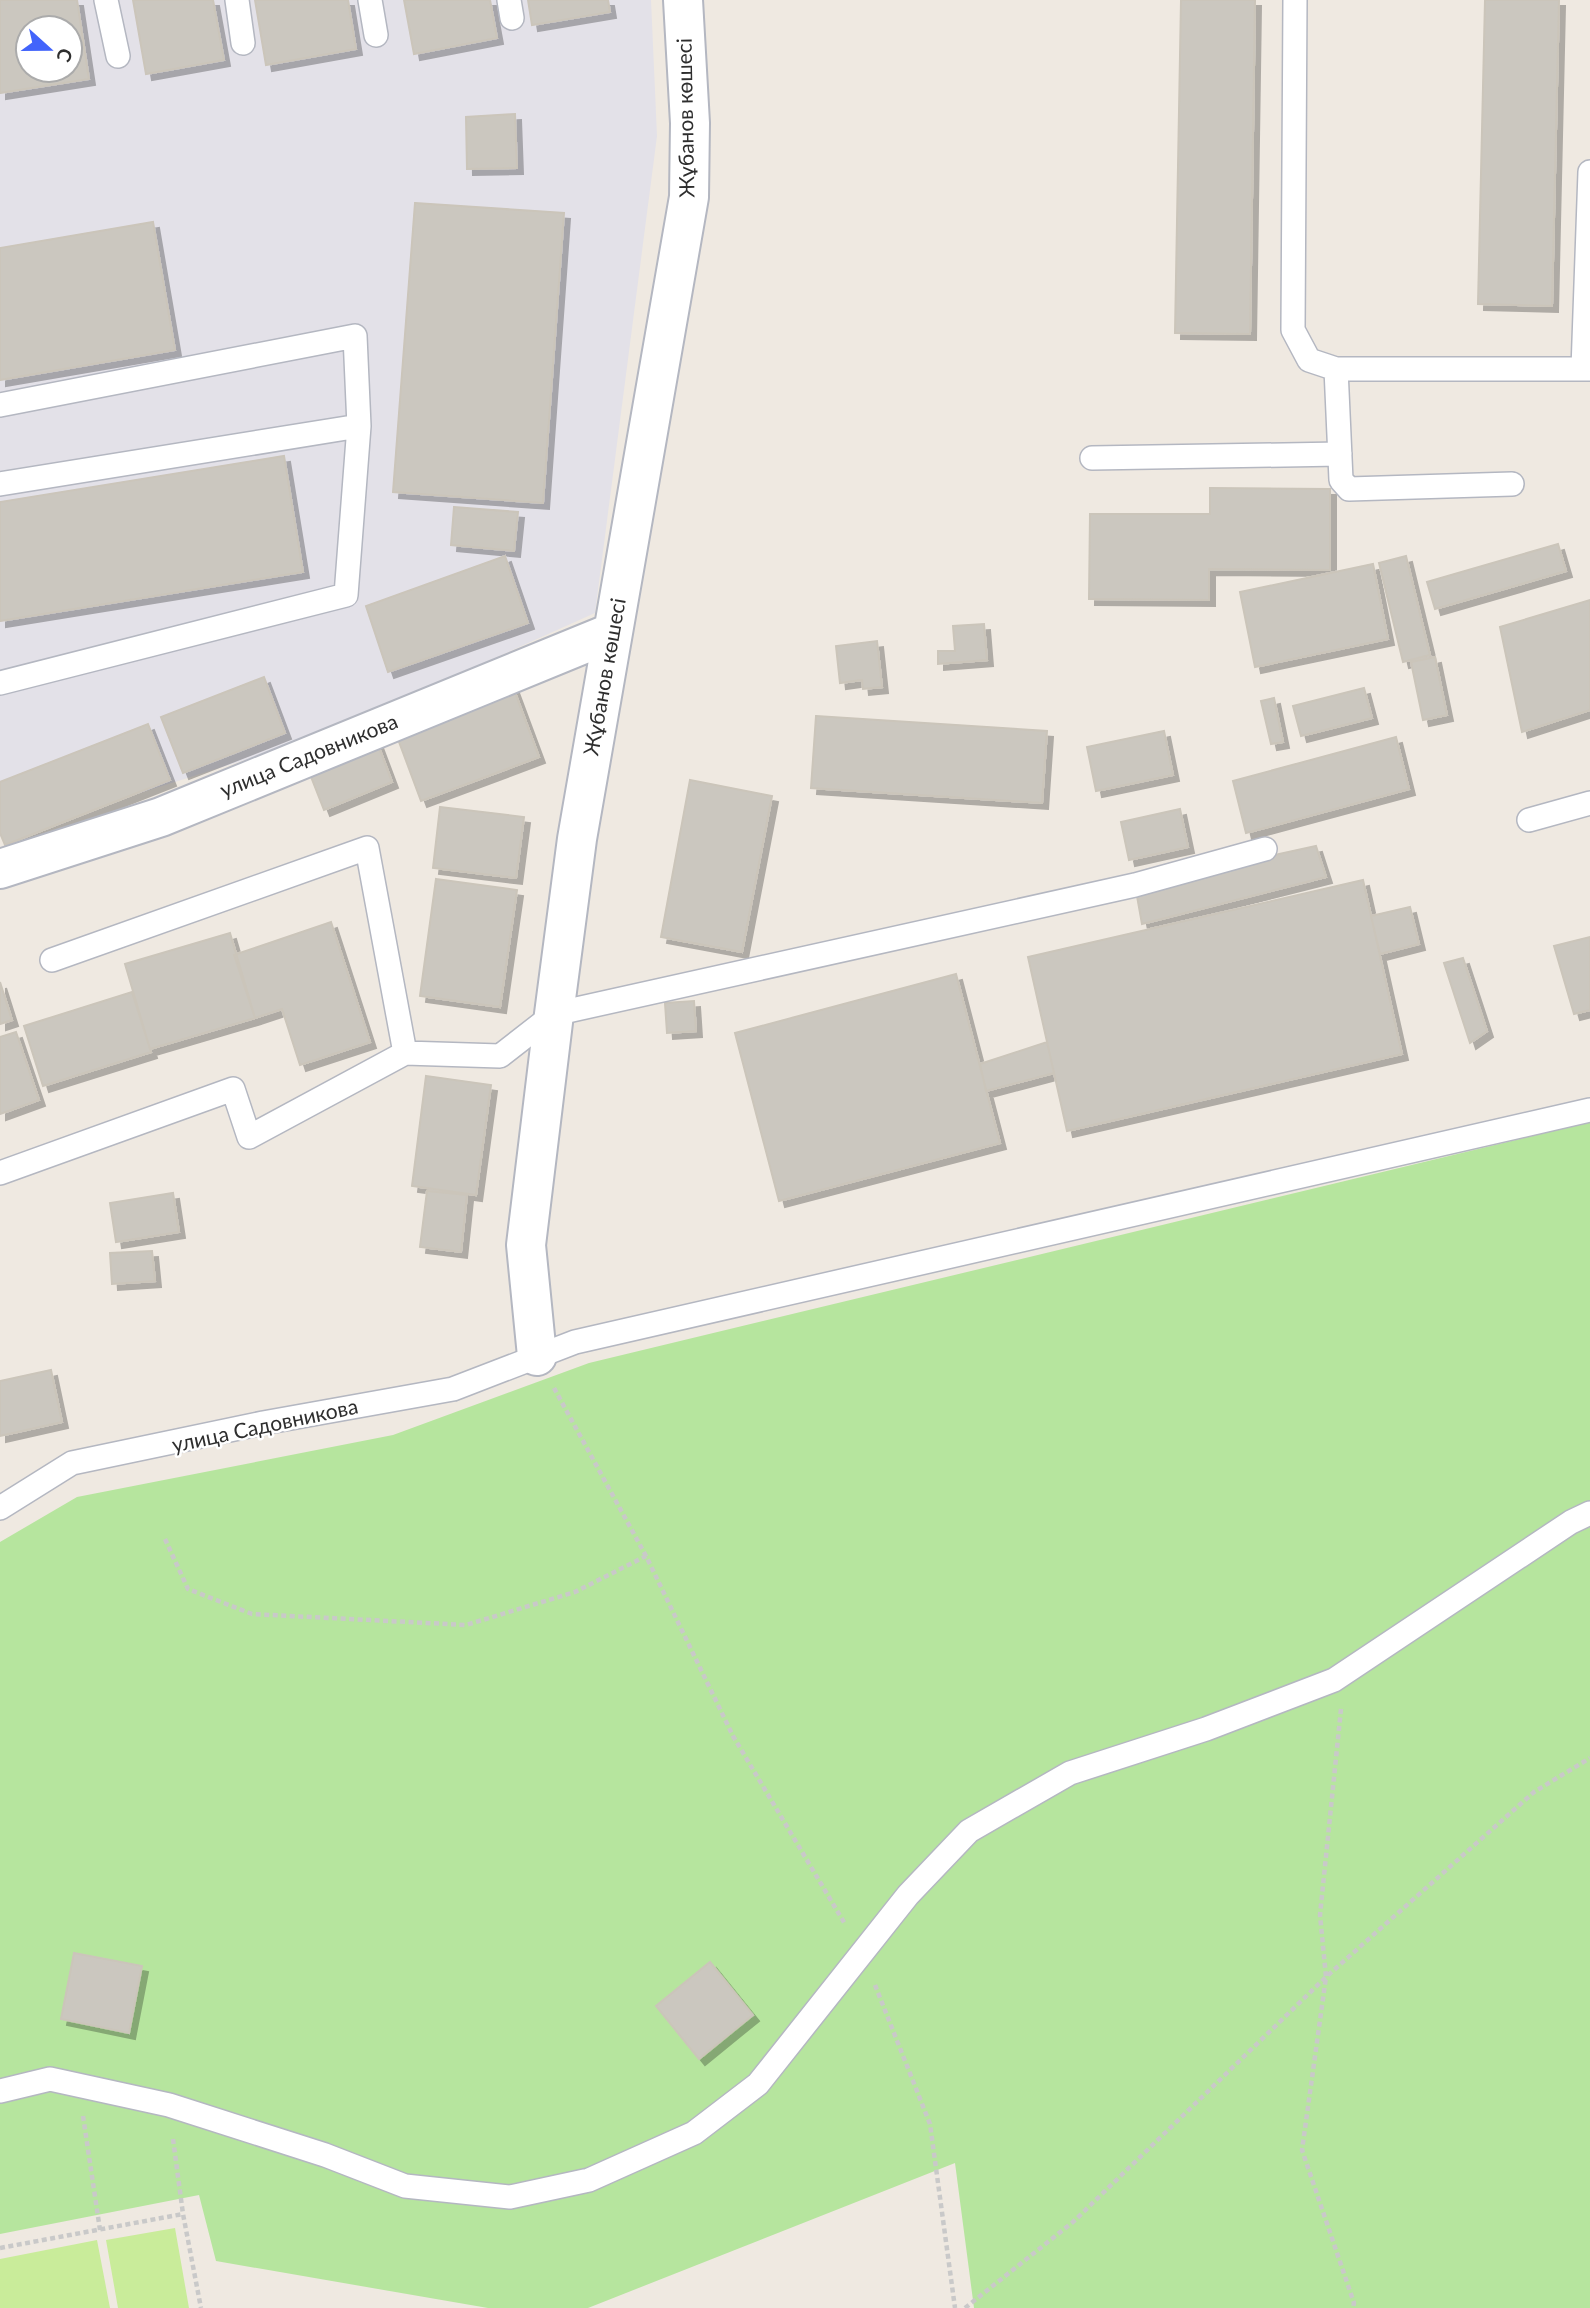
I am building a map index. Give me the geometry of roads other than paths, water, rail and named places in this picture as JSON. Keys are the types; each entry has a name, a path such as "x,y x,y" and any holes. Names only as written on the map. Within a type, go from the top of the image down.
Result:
{"street":[{"name":"Жұбанов көшесі","path":"537,1356 526,1245 554,1014 577,839 689,197 690,122 683,0"},
{"name":"улица Садовникова","path":"0,869 161,817 613,632"}],"lane":[{"path":"106,0 118,56"},
{"path":"237,0 243,43"},
{"path":"370,0 376,35"},
{"path":"1295,0 1293,330 1309,360 1336,369 1587,369 1590,172"},
{"path":"0,405 355,336 359,426 346,595 0,683"},
{"path":"1336,369 1340,480 1349,489 1512,484"},
{"path":"0,484 359,426"},
{"path":"1092,458 1340,454"},
{"path":"1529,820 1590,803"},
{"path":"52,960 367,848 405,1053"},
{"path":"0,1173 233,1089 249,1137 405,1053 500,1056 554,1014 1135,885 1265,849"},
{"name":"улица Садовникова","path":"0,1508 72,1463 263,1423 453,1389 575,1342 1590,1110"},
{"path":"0,2091 50,2079 169,2105 325,2155 405,2186 510,2197 589,2180 694,2133 758,2084 908,1895 969,1831 1070,1773 1206,1729 1345,1673 1560,1529 1590,1513"}]}
